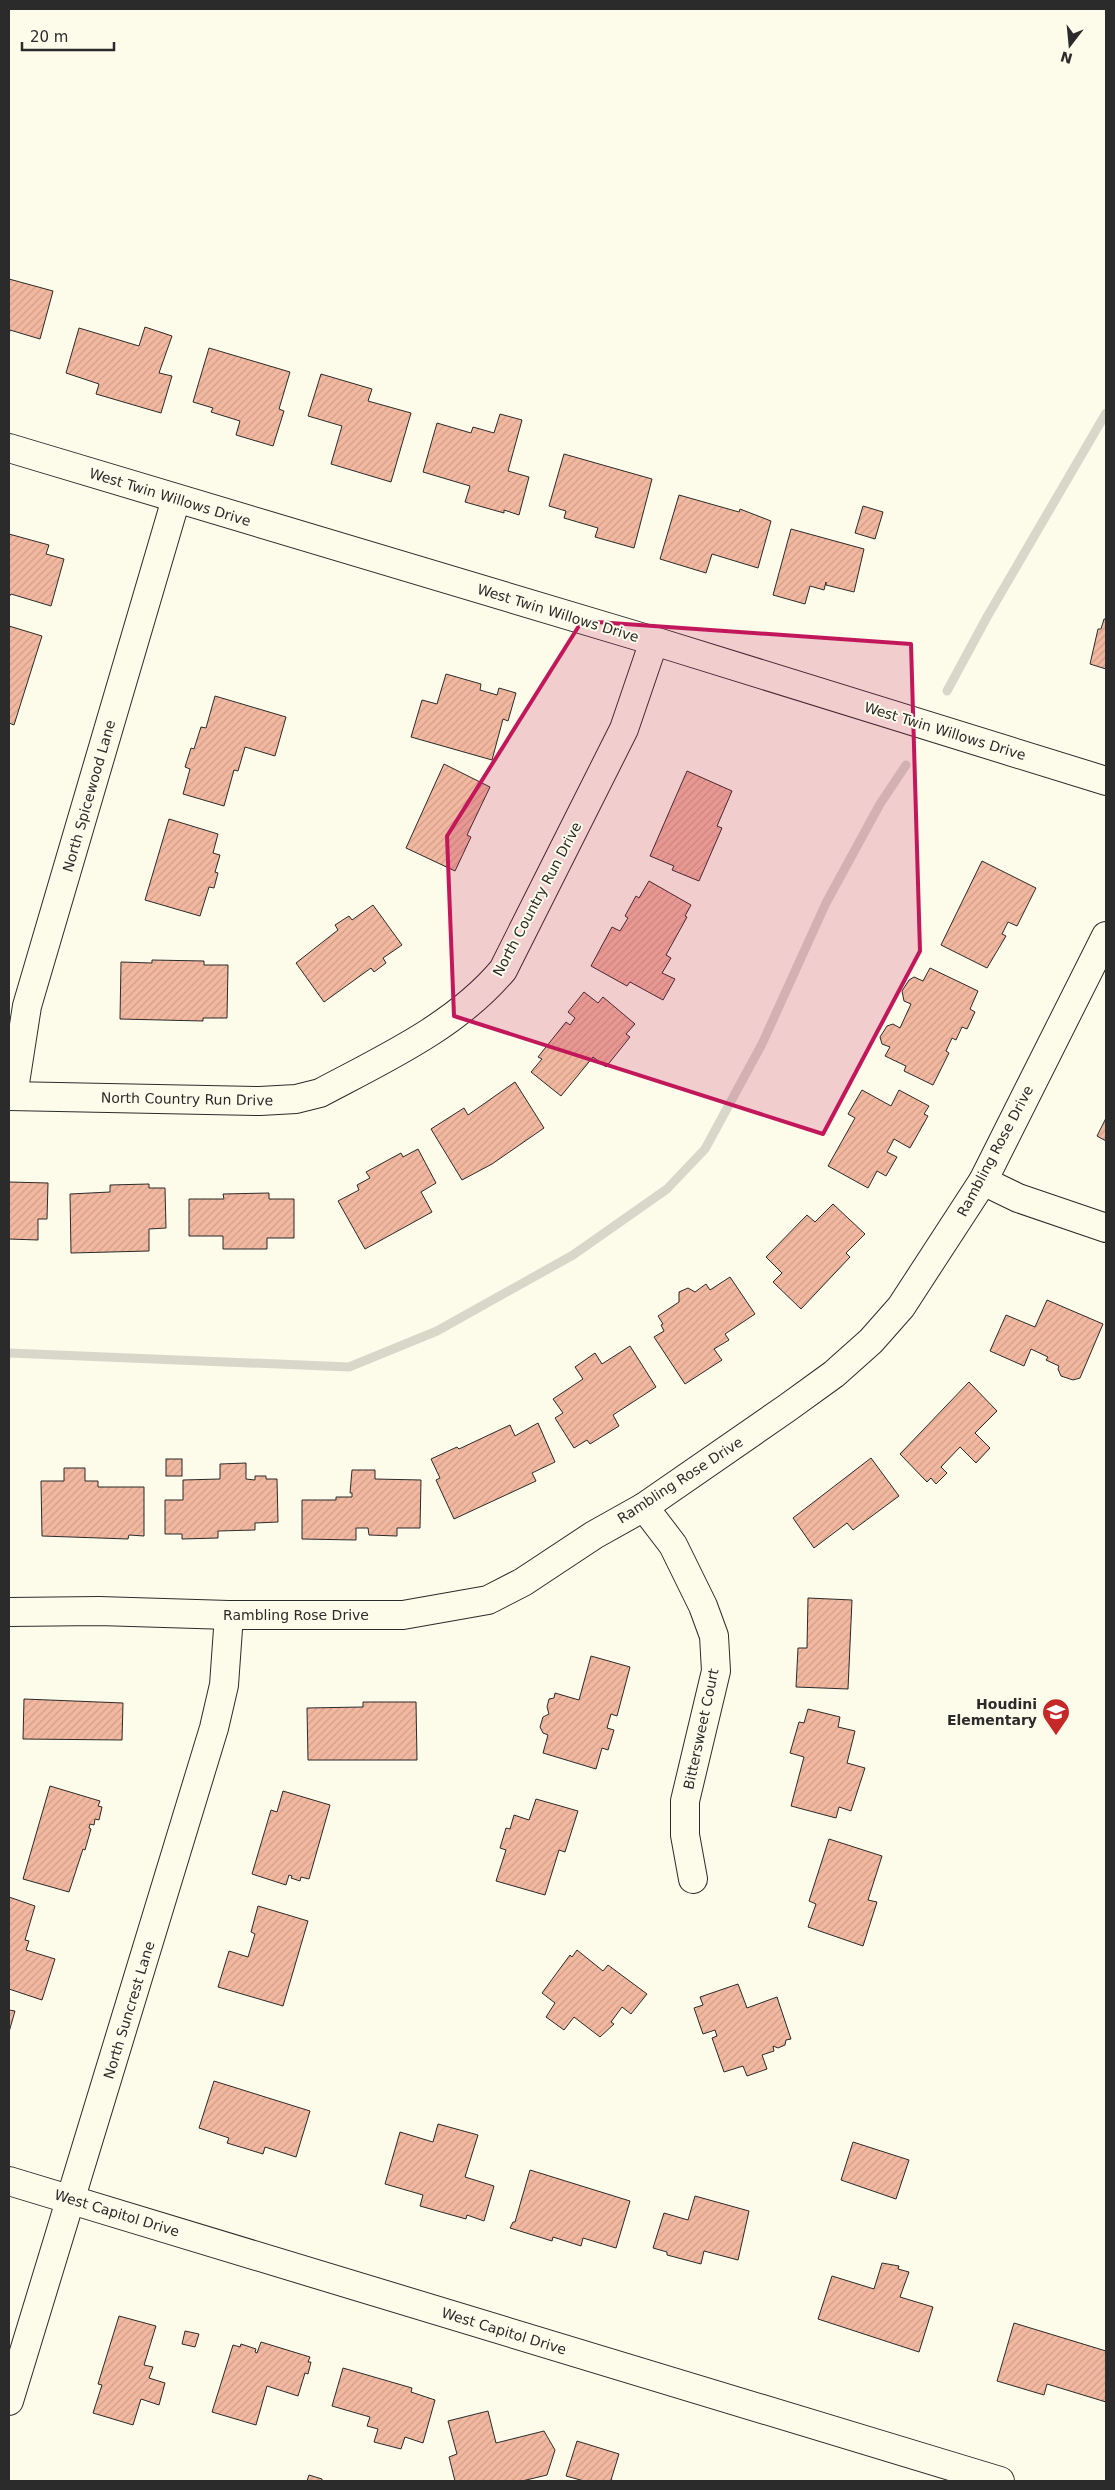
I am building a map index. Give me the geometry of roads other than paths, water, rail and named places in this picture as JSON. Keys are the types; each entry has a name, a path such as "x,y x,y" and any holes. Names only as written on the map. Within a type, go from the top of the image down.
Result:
{"street":[{"name":"West Twin Willows Drive","path":"9,448 654,641 1106,781"},
{"name":"North Spicewood Lane","path":"11,1096 27,1006 176,499"},
{"name":"North Country Run Drive","path":"11,1096 260,1101 296,1099 320,1093 457,1015 486,991 503,970 624,729 654,641"},
{"name":"Rambling Rose Drive","path":"9,1612 99,1611 229,1615 403,1615 488,1600 523,1582 594,1535 644,1507 788,1408 834,1374 871,1341 906,1300 983,1181 1106,936"},
{"path":"983,1181 1018,1198 1106,1228"},
{"name":"Bittersweet Court","path":"644,1507 673,1544 703,1606 714,1636 716,1671 685,1801 685,1836 693,1879"},
{"name":"North Suncrest Lane","path":"9,2401 214,1728 224,1684 229,1615"},
{"name":"West Capitol Drive","path":"9,2181 1000,2481"}],"waterway":[{"path":"947,691 987,617 1106,413"},
{"path":"9,1353 349,1367 437,1331 573,1255 667,1189 705,1149 762,1044 826,903 880,804 906,765"}],"place":[{"name":"Houdini Elementary","path":"1056,1736"}]}
